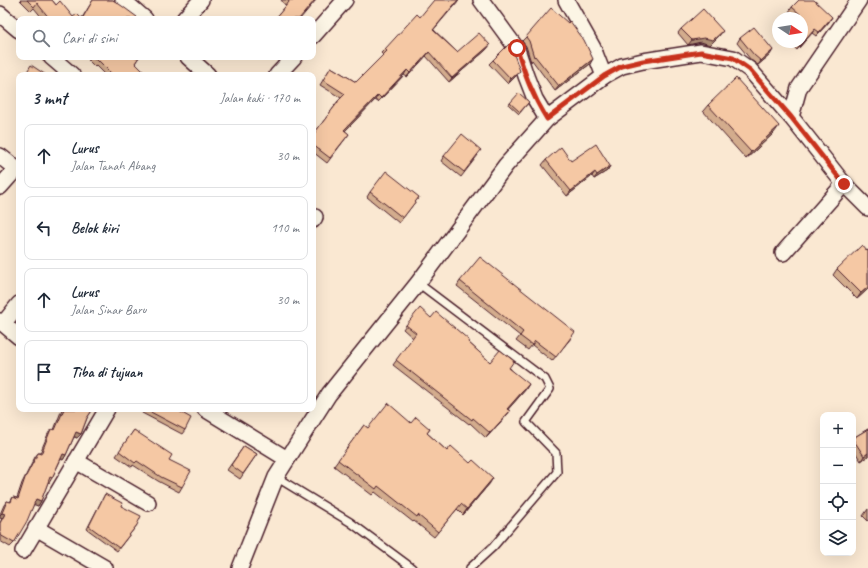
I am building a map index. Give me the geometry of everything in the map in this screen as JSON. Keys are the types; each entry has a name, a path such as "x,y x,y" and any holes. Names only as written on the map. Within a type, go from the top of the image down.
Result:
{"street":[{"path":"123,0 142,16"},
{"path":"187,16 201,0"},
{"path":"316,33 345,0"},
{"path":"481,0 517,48 532,94 547,119"},
{"path":"566,0 593,48 604,76"},
{"path":"791,117 799,88 859,0"},
{"path":"0,14 16,27"},
{"path":"240,568 276,476 329,394 418,283 506,165 547,119 604,76 622,66 643,61 701,52 733,58 750,70 791,117 844,184 868,208"},
{"path":"54,60 68,72"},
{"path":"191,60 205,72"},
{"path":"280,72 291,60"},
{"path":"0,156 16,169"},
{"path":"0,187 16,171"},
{"path":"783,253 844,184"},
{"path":"16,307 2,322 16,334"},
{"path":"23,551 105,412"},
{"path":"210,412 287,459"},
{"path":"76,461 148,503"},
{"path":"36,528 105,568"}],"lane":[{"path":"418,283 545,379 550,389 526,422 556,453 557,472 493,547 470,568"},
{"path":"276,476 350,522 412,568"}],"building":[{"path":"27,0 52,0 56,5 60,1 72,16 48,16 37,3 34,7"},
{"path":"93,0 113,0 136,16 84,16"},
{"path":"288,0 315,0 302,16 277,16 289,2"},
{"path":"434,0 458,0 433,30 457,52 479,33 490,45 452,78 429,52 410,73 407,70 381,98 378,95 344,130 349,134 330,158 316,147 316,131 345,94 323,80 331,67 356,82 387,51 385,49 417,14 420,17"},
{"path":"799,0 814,0 832,17 819,32 815,29 808,37 808,12 798,12 792,7"},
{"path":"551,8 568,23 570,21 584,40 593,59 559,86 535,56 534,57 529,41 526,37"},
{"path":"703,9 723,31 713,40 704,38 692,40 681,29"},
{"path":"754,27 773,50 761,61 740,38"},
{"path":"509,44 520,71 511,79 493,60"},
{"path":"96,60 137,60 135,63 144,72 110,72 99,61 98,62"},
{"path":"31,65 42,72 27,72"},
{"path":"736,78 779,126 751,152 708,105"},
{"path":"519,93 529,102 520,112 510,103"},
{"path":"462,134 481,150 464,172 444,156"},
{"path":"596,144 610,166 597,175 595,172 571,191 546,160 561,147 571,161"},
{"path":"386,171 419,197 403,218 370,192"},
{"path":"862,245 867,251 868,250 868,287 861,293 837,269"},
{"path":"480,257 575,332 556,357 535,341 532,345 520,336 523,332 460,281"},
{"path":"420,308 431,318 436,312 469,340 468,342 490,362 500,350 514,361 509,368 529,384 507,409 510,411 490,433 473,418 472,420 396,360 416,333 406,325"},
{"path":"388,403 411,423 416,417 430,429 427,433 447,451 451,446 470,463 473,460 493,478 467,509 461,504 438,532 418,515 417,517 378,486 376,489 338,460 364,425 368,428"},
{"path":"63,412 91,412 81,434 76,432 66,455 63,454 52,478 50,477 41,501 36,499 27,521 14,543 0,535 0,523 5,514 2,513 7,501 11,502 13,497 18,499 25,478 38,453 41,454 51,429 55,430"},
{"path":"151,412 180,412 191,418 185,430"},
{"path":"868,429 868,453 864,456 856,444 856,436"},
{"path":"134,430 172,455 169,460 191,471 182,487 161,477 137,461 135,463 119,451"},
{"path":"244,446 257,454 243,474 231,465"},
{"path":"105,494 122,503 121,506 141,516 137,525 119,548 89,526"}],"route":[{"path":"517,48 535,99 547,119 604,76 622,66 643,61 701,52 733,58 750,70 791,117 844,184"}]}
